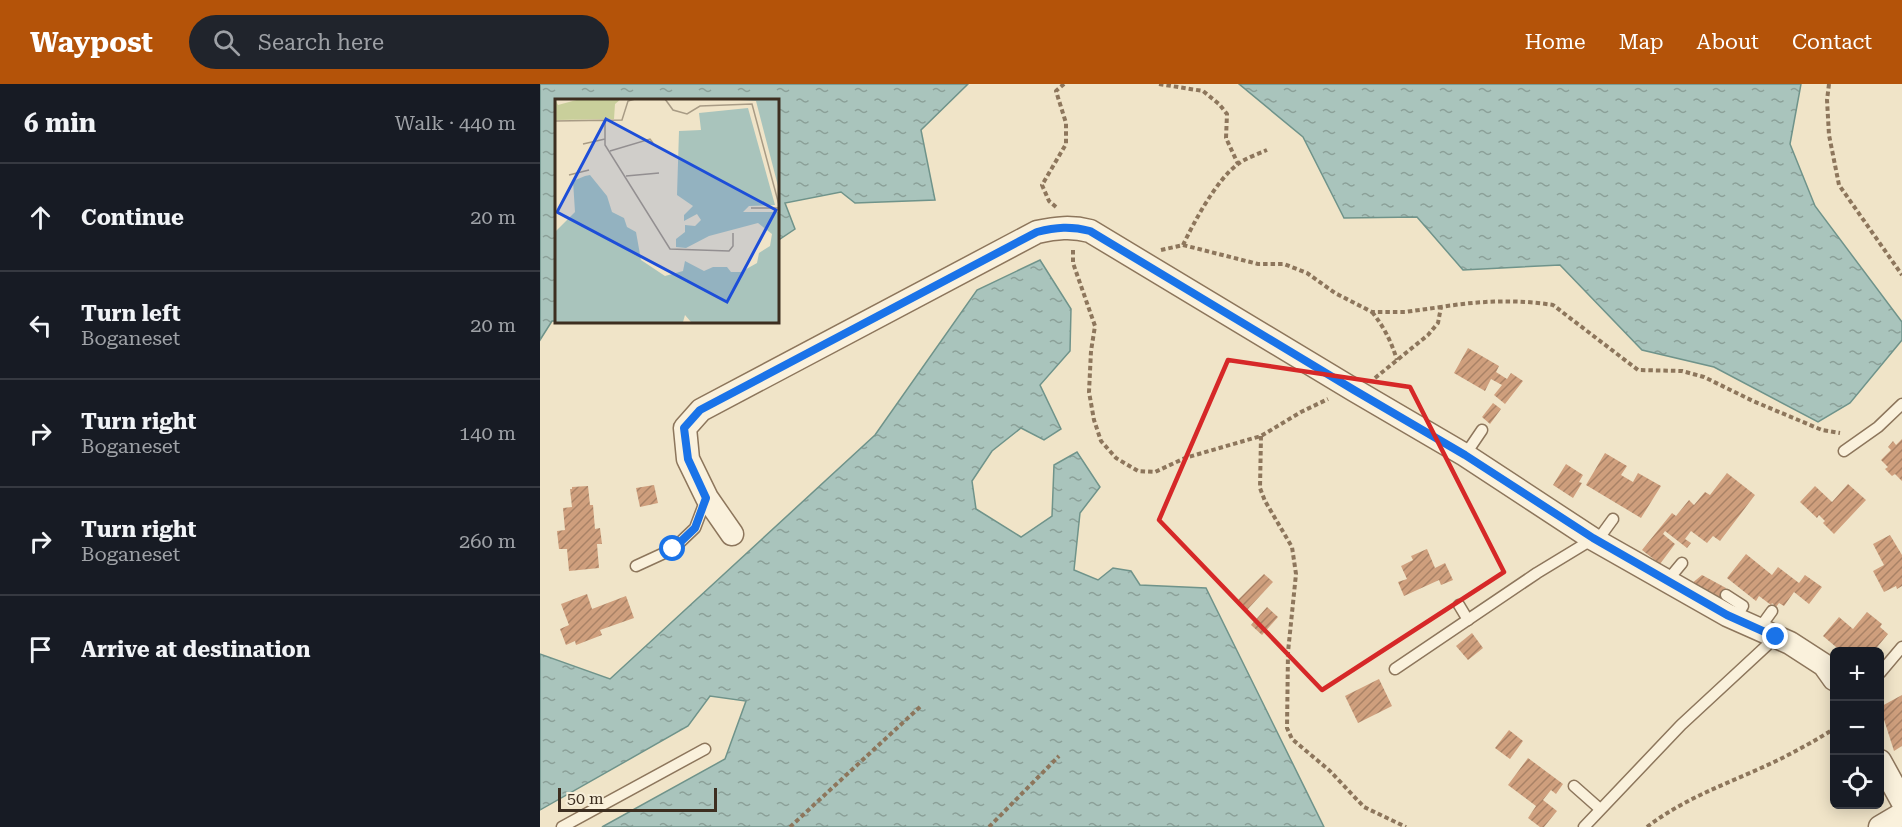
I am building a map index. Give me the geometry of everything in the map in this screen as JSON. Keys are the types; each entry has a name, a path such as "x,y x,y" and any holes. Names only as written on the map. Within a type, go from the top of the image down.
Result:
{"street":[{"path":"732,534 706,498 688,459 684,428 700,410 1037,232 1057,227 1074,227 1090,231 1465,455 1595,540 1735,619 1790,643 1824,665 1830,673"},
{"path":"1884,768 1902,801"},
{"path":"1881,827 1902,814"}],"lane":[{"path":"1844,451 1878,427 1902,404"},
{"path":"1465,455 1482,430"},
{"path":"636,566 673,549 695,528 706,498"},
{"path":"1395,669 1537,573 1595,540 1613,519"},
{"path":"1667,581 1682,563"},
{"path":"1726,595 1743,606 1735,619"},
{"path":"1459,605 1468,620"},
{"path":"1584,827 1767,633 1772,611"},
{"path":"1884,668 1902,647"},
{"path":"561,827 705,749"},
{"path":"1574,786 1600,809"}],"path":[{"path":"1064,84 1056,91 1066,123 1066,144 1042,185 1049,201 1074,227 1073,263 1095,326 1089,392 1094,420 1101,441 1116,459 1138,471 1155,471 1185,458 1261,436 1301,412 1340,394 1363,388 1428,335 1438,323 1441,306"},
{"path":"1159,84 1203,91 1219,104 1227,114 1226,138 1238,164"},
{"path":"1829,84 1828,135 1839,185 1902,275"},
{"path":"1183,245 1219,184 1238,164 1267,150"},
{"path":"1134,257 1183,245 1258,264 1284,264 1307,273 1335,293 1372,312 1390,339 1397,360"},
{"path":"1372,312 1405,312 1468,302 1553,305 1638,370 1682,371 1704,377 1753,401 1822,430 1838,434 1847,432"},
{"path":"1261,436 1260,488 1265,501 1292,547 1296,574 1288,652 1287,728 1292,740 1330,771 1364,807 1406,827"},
{"path":"790,827 922,705"},
{"path":"1647,827 1668,811 1685,802 1763,767 1830,731"},
{"path":"988,827 1059,756"}],"highlighted area":[{"path":"1228,360 1410,387 1504,572 1322,690 1159,520"}],"water":[{"path":"540,84 968,84 921,130 935,200 855,203 841,192 785,203 795,229 778,240 778,99 555,99 555,321 552,321 540,340"},
{"path":"1239,84 1801,84 1790,144 1815,206 1902,322 1902,340 1850,403 1818,422 1714,367 1642,350 1560,265 1463,270 1417,217 1344,218 1303,137"},
{"path":"1040,260 1071,309 1070,351 1040,385 1061,429 1044,440 1021,428 992,451 972,481 976,509 1021,537 1052,516 1054,465 1077,452 1100,487 1080,513 1074,570 1098,580 1113,568 1131,571 1140,585 1206,588 1324,827 602,827 725,759 746,701 710,696 688,726 540,810 540,654 610,679 875,435 977,290"}],"building":[{"path":"1468,348 1499,366 1496,372 1507,379 1511,373 1523,381 1505,404 1494,395 1502,385 1491,379 1485,391 1454,373"},
{"path":"1493,403 1501,409 1490,424 1482,417"},
{"path":"1902,439 1902,481 1885,469 1888,467 1881,460 1891,450 1888,447 1893,441 1896,445"},
{"path":"1605,453 1627,466 1621,475 1633,482 1638,473 1661,486 1641,518 1586,485"},
{"path":"1566,464 1583,475 1579,482 1582,483 1573,498 1553,485"},
{"path":"1727,473 1755,495 1720,541 1713,536 1707,543 1691,531 1685,539 1691,543 1687,548 1665,531 1663,534 1675,544 1660,564 1642,550 1672,513 1676,516 1689,500 1694,505 1705,492 1710,495"},
{"path":"1848,484 1866,500 1834,534 1823,523 1825,521 1819,515 1817,518 1800,502 1815,486 1832,502"},
{"path":"654,485 658,503 640,507 636,488"},
{"path":"588,486 590,505 593,505 595,529 600,528 602,544 597,544 599,568 569,571 567,549 559,549 557,531 565,530 563,508 572,507 570,489"},
{"path":"1890,535 1902,555 1902,586 1897,589 1896,586 1884,592 1873,571 1884,565 1873,544"},
{"path":"1427,549 1435,568 1445,563 1453,580 1441,585 1439,580 1404,596 1398,582 1407,579 1401,566 1413,560 1411,556"},
{"path":"1746,554 1772,575 1778,567 1799,583 1805,575 1822,587 1809,604 1794,592 1784,606 1779,603 1776,607 1772,603 1771,605 1759,596 1756,601 1727,578"},
{"path":"1264,574 1273,582 1247,610 1237,601"},
{"path":"1702,575 1726,588 1720,599 1691,584"},
{"path":"587,594 592,609 626,596 634,618 600,630 602,635 576,645 575,641 566,645 560,629 569,625 561,604"},
{"path":"1267,607 1278,617 1262,635 1251,625"},
{"path":"1867,612 1882,624 1880,627 1888,634 1877,647 1836,647 1823,636 1839,617 1853,629"},
{"path":"1472,633 1483,648 1468,660 1456,646"},
{"path":"1379,679 1392,706 1358,723 1345,696"},
{"path":"1902,695 1902,746 1894,751 1884,720 1884,705"},
{"path":"1509,730 1523,741 1510,759 1495,748"},
{"path":"1528,758 1563,784 1556,794 1551,790 1543,800 1557,811 1544,827 1540,827 1528,818 1536,806 1508,785"}],"route":[{"path":"673,549 695,528 706,498 688,459 684,428 700,410 1037,232 1057,227 1074,227 1090,231 1465,455 1593,538 1727,615 1776,637"}]}
